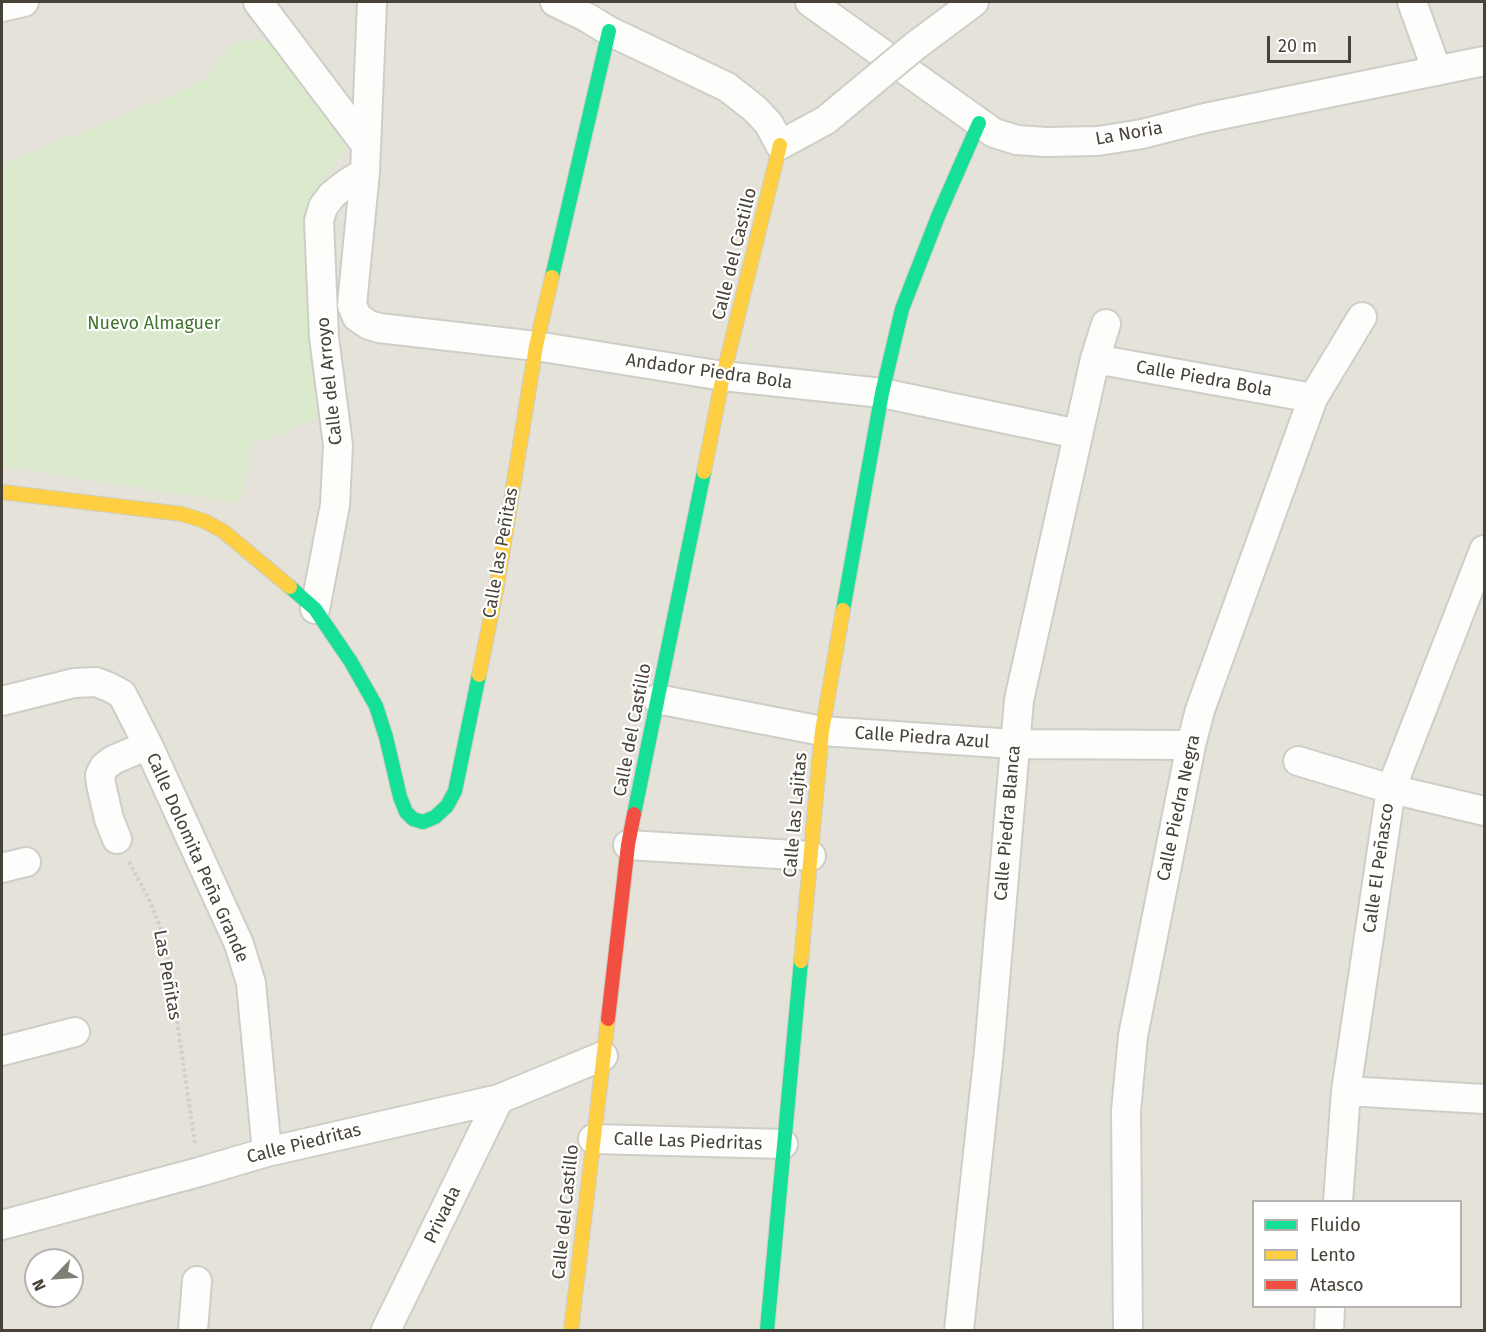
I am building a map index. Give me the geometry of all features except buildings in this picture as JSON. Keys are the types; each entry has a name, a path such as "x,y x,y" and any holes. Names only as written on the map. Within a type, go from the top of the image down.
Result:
{"street":[{"path":"2,8 24,2"},
{"path":"258,2 365,158"},
{"name":"Calle del Arroyo","path":"352,305 365,158 372,2"},
{"path":"555,2 598,17 727,87 755,109 769,124 780,145 826,120 915,46 974,2"},
{"name":"La Noria","path":"810,2 979,123 994,133 1017,140 1098,141 1142,134 1205,118 1485,61"},
{"path":"1412,2 1437,71"},
{"name":"Calle las Peñitas","path":"2,492 182,514 204,521 223,531 315,609 351,662 376,706 406,812 413,819 423,822 435,818 447,806 455,791 497,586 536,346 598,17"},
{"name":"Calle las Lajitas","path":"767,1330 822,731 882,393 902,309 939,214 979,123"},
{"name":"Calle del Castillo","path":"571,1330 628,844 723,376 780,145"},
{"name":"Calle del Arroyo","path":"315,609 335,505 338,445 324,337 319,221 323,207 332,195 346,184 365,158"},
{"name":"Andador Piedra Bola","path":"352,305 357,316 369,326 379,328 536,346 723,376 882,393 1078,434"},
{"name":"Calle Piedra Negra","path":"1128,1330 1126,1111 1133,1036 1191,745 1200,710 1314,398 1362,317"},
{"name":"Calle Piedra Blanca","path":"958,1330 988,1051 1018,700 1095,359 1106,324"},
{"name":"Calle Piedra Bola","path":"1095,359 1314,398"},
{"name":"Calle El Peñasco","path":"1338,1200 1346,1091 1390,789 1485,550"},
{"name":"Calle Dolomita Peña Grande","path":"2,701 74,683 96,682 122,694 148,745 239,944 251,983 267,1152"},
{"name":"Calle Piedra Azul","path":"657,699 822,731 1014,744 1191,745"},
{"path":"117,839 109,819 100,784 100,775 104,767 113,760 148,745"},
{"path":"1298,761 1390,789 1485,811"},
{"path":"628,844 811,856"},
{"path":"2,1051 75,1032"},
{"name":"Calle Piedritas","path":"2,1226 267,1152 499,1099 603,1056"},
{"path":"1346,1091 1485,1100"},
{"name":"Privada","path":"387,1330 499,1099"},
{"path":"444,1111 472,1155"},
{"name":"Calle Las Piedritas","path":"593,1139 783,1144"},
{"path":"193,1330 197,1281"},
{"path":"1329,1330 1330,1308"}],"path":[{"name":"Las Peñitas","path":"117,839 148,897 167,952 199,1172"}],"shaded area":[{"name":"Nuevo Almaguer","path":"2,2 1484,2 1484,1330 2,1330"}],"green space":[{"name":"Nuevo Almaguer","path":"261,40 279,48 347,149 325,175 311,216 305,262 308,327 317,418 252,444 239,503 15,468 2,468 2,164 150,105 207,78 233,44"}],"traffic: fast":[{"path":"552,277 609,31"},
{"path":"843,610 882,393 902,309 939,214 979,123"},
{"path":"634,814 704,472"},
{"path":"290,587 315,609 351,662 376,706 400,797 406,812 413,819 423,822 435,817 447,806 455,791 479,675"},
{"path":"767,1330 801,961"}],"traffic: slow":[{"path":"704,472 723,376 780,145"},
{"path":"479,675 497,586 536,346 552,277"},
{"path":"2,492 182,514 204,521 223,531 290,587"},
{"path":"801,961 822,731 843,610"},
{"path":"571,1330 608,1019"}],"traffic: jam":[{"path":"608,1019 628,845 634,814"}]}
